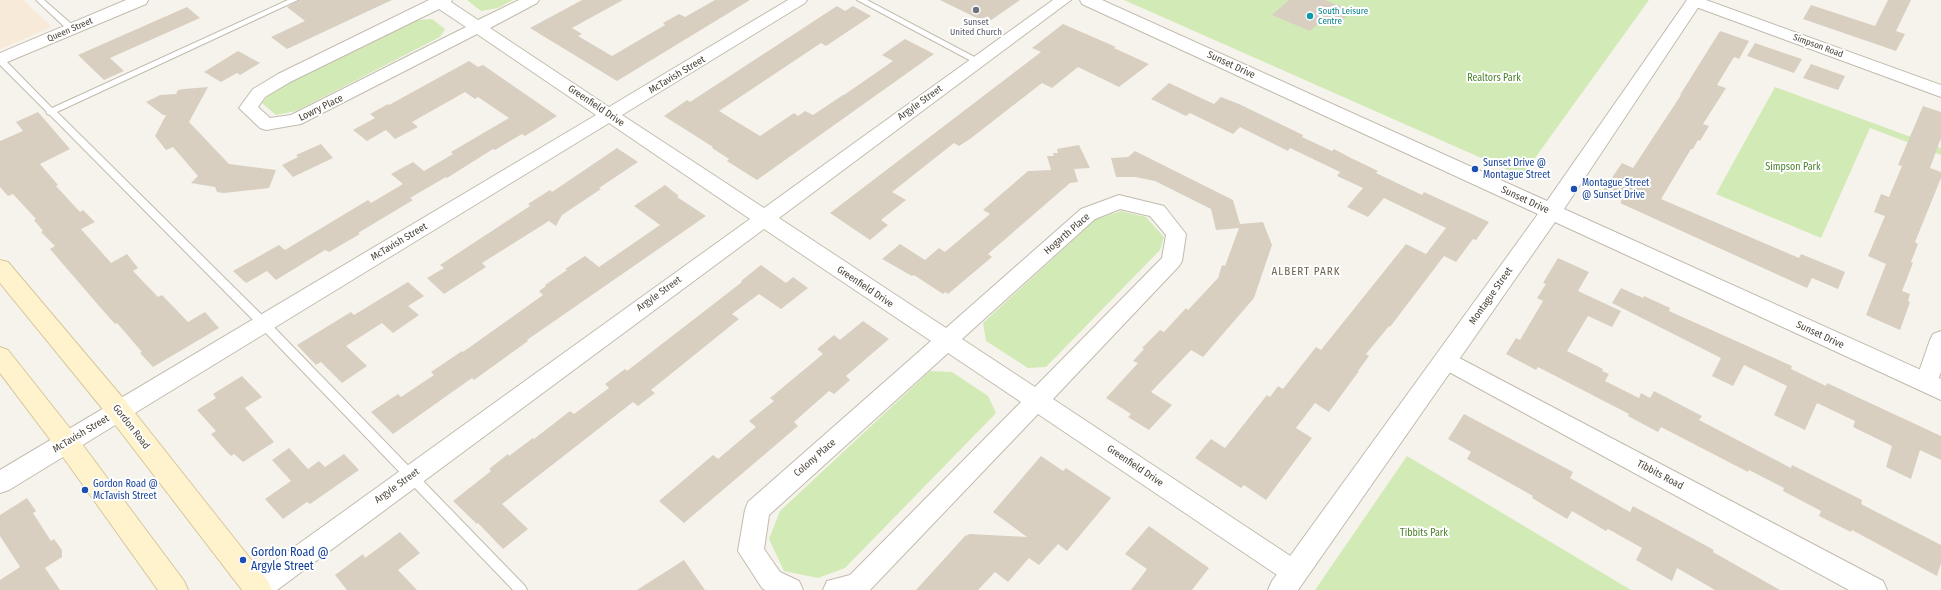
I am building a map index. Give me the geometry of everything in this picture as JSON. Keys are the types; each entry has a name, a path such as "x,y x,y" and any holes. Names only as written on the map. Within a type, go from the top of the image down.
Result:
{"main road":[{"name":"Gordon Road","path":"0,268 119,411 257,590"},
{"path":"0,356 67,443 174,590"}],"street":[{"name":"Queen Street","path":"0,60 140,0"},
{"name":"Lowry Place","path":"440,1 284,78 259,93 248,108 266,124 295,120 531,0"},
{"name":"McTavish Street","path":"0,484 263,323 611,116 799,0"},
{"name":"Argyle Street","path":"257,590 410,476 1063,0"},
{"name":"Sunset Drive","path":"1088,0 1933,386"},
{"name":"Montague Street","path":"1289,581 1551,212 1695,0"},
{"name":"Simpson Road","path":"1695,0 1941,91"},
{"name":"Greenfield Drive","path":"440,1 478,28 1037,401 1289,581"},
{"name":"Hogarth Place","path":"947,342 1088,214 1118,202 1157,211 1176,234 1172,261 1037,401"},
{"path":"1933,386 1941,340"},
{"name":"Colony Place","path":"790,590 771,580 751,550 757,510 947,342"},
{"name":"Tibbits Road","path":"1446,360 1874,590"},
{"path":"836,590 857,586 1037,401"}],"lane":[{"path":"40,0 72,29"},
{"path":"50,112 294,0"},
{"path":"862,0 978,61"},
{"path":"0,60 50,112 263,323 521,590"}],"shaded area":[{"path":"0,0 23,0 52,27 0,49"}],"green space":[{"path":"467,0 513,0 498,8 481,11"},
{"name":"Realtors Park","path":"1124,0 1649,0 1522,176"},
{"path":"432,19 445,29 440,37 296,111 276,115 262,103 271,92 418,20"},
{"name":"Simpson Park","path":"1775,87 1941,148 1941,155 1870,128 1821,238 1716,194"},
{"path":"1121,211 1146,217 1164,237 1160,250 1046,367 1028,368 986,341 983,323 1096,219"},
{"path":"930,371 952,372 988,396 996,413 845,568 818,578 784,571 769,539 780,511"},
{"name":"Tibbits Park","path":"1407,456 1631,590 1315,590"}],"building":[{"path":"299,0 392,0 287,49 271,37 305,21 287,7"},
{"path":"582,0 623,0 572,28 582,34 578,36 612,56 665,25 663,23 679,14 685,17 715,0 750,0 617,81 530,28"},
{"name":"Sunset United Church","path":"940,0 1020,0 987,23"},
{"name":"South Leisure Centre","path":"1289,0 1325,0 1352,11 1334,28 1320,22 1310,31 1272,15"},
{"path":"1888,0 1911,0 1896,31 1905,34 1896,51 1803,19 1811,5 1875,26"},
{"path":"837,6 845,11 853,6 871,16 826,46 821,43 719,111 760,136 794,113 798,116 805,111 813,115 844,95 893,61 882,55 905,39 934,54 757,180 727,161 729,159 712,148 713,147 664,116 687,100 690,102"},
{"path":"187,7 200,18 110,58 124,71 104,80 78,55"},
{"path":"1063,24 1116,47 1114,48 1149,64 1119,87 1078,67 1052,88 1042,83 970,139 959,146 954,143 892,192 906,200 881,220 888,225 870,240 830,213 1041,52 1032,48"},
{"path":"1720,31 1749,41 1739,59 1734,57 1717,85 1726,88 1703,124 1709,126 1700,141 1698,140 1693,149 1691,149 1661,199 1799,258 1801,254 1845,272 1838,289 1812,278 1807,288 1620,203 1622,201 1602,192 1622,163 1633,168 1681,95"},
{"path":"1755,43 1802,59 1794,73 1747,56"},
{"path":"238,51 260,63 240,75 237,73 221,82 204,72"},
{"path":"469,61 478,67 483,65 557,116 525,136 522,134 495,150 493,149 447,178 446,177 410,198 413,200 358,233 360,234 329,252 325,250 276,280 267,271 246,283 233,271 279,245 285,250 368,200 371,203 403,184 391,174 413,162 424,171 453,154 451,152 509,118 478,97 475,99 465,92 412,122 418,127 395,139 386,130 367,141 353,130 375,118 370,114"},
{"path":"1811,64 1845,76 1838,90 1803,78"},
{"path":"1169,83 1214,104 1221,97 1239,104 1303,135 1302,137 1332,151 1334,149 1378,171 1376,173 1422,195 1424,192 1489,222 1476,240 1473,239 1456,262 1444,256 1390,327 1389,326 1366,354 1369,356 1329,412 1315,403 1296,428 1312,438 1266,500 1244,485 1241,488 1195,458 1211,439 1225,448 1267,395 1270,397 1278,386 1283,389 1316,347 1321,350 1406,244 1426,254 1446,228 1384,198 1368,217 1347,207 1363,188 1337,176 1340,172 1290,148 1288,151 1240,127 1233,134 1190,113 1186,116 1151,99"},
{"path":"208,87 189,122 229,164 276,170 269,188 224,193 217,192 215,187 191,183 198,176 173,147 166,150 155,136 166,115 163,115 146,102 160,95 176,94 178,90"},
{"path":"1923,106 1941,112 1941,138 1930,168 1941,172 1941,178 1915,242 1918,244 1911,262 1913,263 1902,291 1910,294 1908,301 1910,302 1900,330 1866,315 1886,264 1868,256 1885,216 1874,212 1881,194 1889,197 1902,166 1898,165"},
{"path":"38,112 70,149 40,164 58,185 56,186 80,212 83,210 95,222 81,229 111,263 127,254 138,268 133,271 158,297 162,295 188,322 205,312 219,328 153,367 117,323 115,324 50,249 55,246 41,232 43,231 34,220 36,219 13,194 8,196 0,187 0,141 23,131 16,122"},
{"path":"321,144 333,158 293,177 282,165 298,157 296,155"},
{"path":"1079,145 1090,168 1074,169 1078,182 1070,183 988,254 992,257 948,294 945,292 943,294 914,275 912,276 882,259 900,244 925,260 939,248 945,252 990,214 983,210 1028,171 1051,170 1047,156 1054,156 1053,153 1058,153 1057,149"},
{"path":"617,148 638,162 562,215 556,226 549,221 482,263 486,267 444,294 427,278 444,268 440,265 530,206 528,204 550,190 552,192"},
{"path":"1135,151 1233,200 1240,224 1263,222 1272,245 1254,298 1203,357 1191,350 1151,392 1172,405 1149,430 1128,417 1131,414 1106,398 1138,363 1133,361 1144,349 1142,348 1160,330 1164,332 1186,308 1188,310 1218,278 1222,265 1225,266 1239,228 1216,230 1211,209 1155,181 1135,177 1116,177 1111,158 1128,157"},
{"path":"665,185 679,196 677,197 706,216 527,340 528,341 474,380 472,378 393,434 371,412 398,394 401,397 434,375 431,372 462,351 463,352 543,295 539,291 546,286 545,285 567,270 565,269 585,256 599,267 660,225 634,206"},
{"path":"1558,258 1589,272 1578,291 1621,311 1612,327 1588,316 1567,351 1603,369 1602,371 1609,374 1605,381 1639,398 1641,393 1650,398 1654,391 1702,416 1699,420 1791,468 1792,465 1862,500 1861,504 1941,545 1941,563 1937,576 1852,530 1851,532 1819,516 1821,511 1783,491 1784,488 1749,470 1748,472 1661,427 1658,432 1628,416 1629,414 1538,367 1536,370 1506,354 1516,338 1520,340 1543,301 1537,298 1546,284 1543,283"},
{"path":"761,265 786,283 793,277 808,288 781,309 759,294 732,314 739,319 651,390 655,393 638,406 633,402 502,504 528,529 503,549 478,523 477,524 453,501 491,471 489,469 508,454 509,456 533,438 534,439 570,411 574,414 609,388 605,384 625,369 627,371 742,282 741,281"},
{"path":"408,282 424,296 408,306 419,315 393,333 382,323 346,346 367,366 342,383 321,362 316,365 297,345 351,312 354,315"},
{"path":"1621,288 1643,298 1644,296 1670,308 1669,311 1792,366 1791,369 1826,386 1827,383 1941,436 1941,460 1920,450 1911,479 1886,467 1892,446 1853,427 1855,421 1817,403 1805,430 1774,415 1787,386 1744,365 1733,386 1712,376 1721,358 1612,303"},
{"path":"863,321 889,339 846,376 850,380 834,394 829,391 794,422 798,426 684,523 659,501 713,455 718,459 756,427 749,421 774,401 770,398 823,354 817,349 834,335 840,340"},
{"path":"242,376 262,397 245,408 274,442 243,462 234,454 231,456 225,450 211,434 216,431 197,410 216,398 213,394"},
{"path":"1464,414 1573,472 1570,478 1630,512 1633,506 1714,550 1713,552 1780,590 1715,590 1677,568 1672,581 1636,560 1642,548 1608,529 1606,531 1572,511 1567,519 1532,498 1533,496 1467,459 1471,452 1448,439"},
{"path":"289,448 308,469 319,461 325,467 344,454 359,470 310,504 307,502 283,519 265,499 291,481 272,460"},
{"path":"1041,456 1063,471 1066,468 1111,498 1067,551 1058,544 1039,565 1029,558 1008,582 995,572 978,590 916,590 965,536 970,534 1027,537 993,512"},
{"path":"27,498 36,511 33,513 51,541 54,539 62,550 62,557 45,568 60,590 0,590 0,580 20,567 0,536 0,515"},
{"path":"1149,526 1209,568 1192,590 1131,590 1147,569 1125,554"},
{"path":"400,532 420,553 398,570 417,590 347,590 335,575 363,554 365,558"},
{"path":"684,560 705,590 637,590"}],"place":[{"name":"Sunset United Church","path":"976,10"},
{"name":"South Leisure Centre","path":"1310,16"},
{"name":"Sunset Drive @ Montague Street","path":"1475,169"},
{"name":"Montague Street @ Sunset Drive","path":"1574,189"},
{"name":"Gordon Road @ McTavish Street","path":"85,490"},
{"name":"Gordon Road @ Argyle Street","path":"243,560"}],"district":[{"name":"ALBERT PARK","path":"1306,272"}]}
